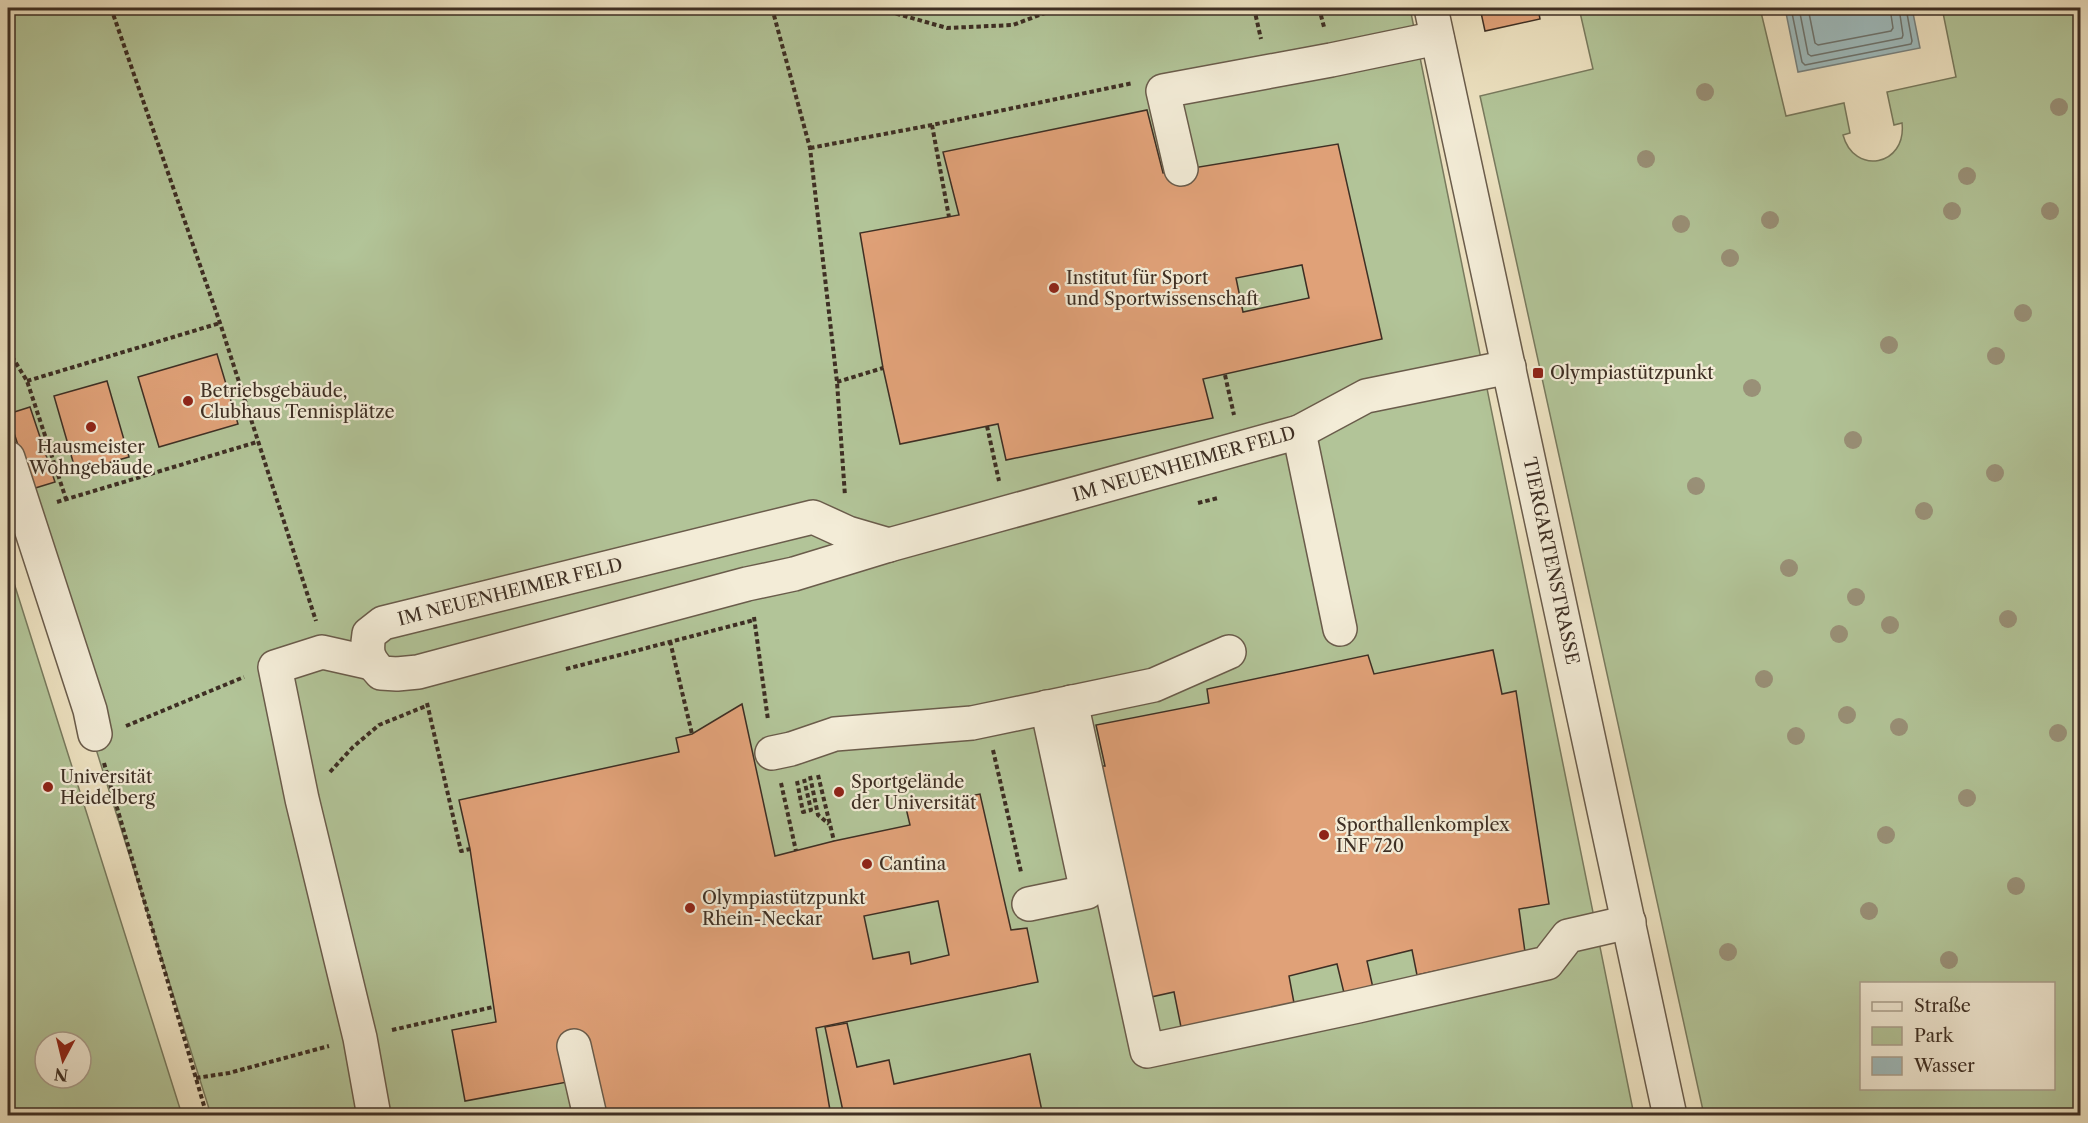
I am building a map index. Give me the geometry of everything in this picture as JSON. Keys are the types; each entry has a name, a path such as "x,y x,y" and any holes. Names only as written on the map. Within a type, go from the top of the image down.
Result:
{"street":[{"path":"1181,169 1163,91 1331,60 1434,23"},
{"name":"TIERGARTENSTRASSE","path":"1434,23 1670,1116"},
{"name":"IM NEUENHEIMER FELD","path":"889,545 848,532 813,517 383,623 369,634 367,650 371,663 381,672 397,674 418,672 747,584 794,574 889,545 1299,432 1366,396 1509,367"},
{"path":"1299,432 1340,629"},
{"path":"10,472 90,711 95,734"},
{"path":"371,663 322,652 275,667 302,799 360,1038 374,1116"},
{"path":"772,753 836,734 972,723 1154,684 1228,652"},
{"path":"1059,705 1147,1051 1547,963 1568,936 1629,922"},
{"path":"1029,904 1087,891 1059,705"},
{"path":"574,1046 590,1116"}],"path":[{"path":"111,8 220,323 319,632 322,652"},
{"path":"772,8 810,148 837,382 848,532"},
{"path":"882,8 947,28 1013,25 1058,8"},
{"path":"810,148 932,125 1131,82 1163,91"},
{"path":"932,125 949,217"},
{"path":"27,381 220,323"},
{"path":"8,350 27,381 66,499"},
{"path":"837,382 883,368"},
{"path":"1225,375 1241,448"},
{"path":"987,426 1006,514"},
{"path":"24,511 257,442"},
{"path":"1198,503 1218,498"},
{"path":"661,607 692,734"},
{"path":"555,672 754,620"},
{"path":"207,1116 95,734 122,727 263,669 275,667"},
{"path":"418,672 428,705 461,851 470,849"},
{"path":"302,799 353,747 379,725 428,705"},
{"path":"987,720 1029,904"},
{"path":"809,772 819,815 829,824"},
{"path":"803,775 811,810 803,812"},
{"path":"824,801 834,841"},
{"path":"196,1078 229,1073 360,1038 493,1007"}],"green space":[{"name":"Sportgelände der Universität","path":"8,8 1410,8 1634,1115 211,1115 8,469"},
{"path":"1579,8 1760,8 1786,116 1844,103 1850,133 1843,135 1849,148 1868,161 1879,160 1888,157 1896,149 1901,138 1902,123 1894,125 1887,92 1956,77 1942,8 2080,8 2080,1115 1704,1115 1480,96 1593,69"},
{"name":"Universität Heidelberg","path":"8,564 182,1115 8,1115"}],"water":[{"path":"1785,8 1912,8 1920,48 1798,72"}],"building":[{"path":"1480,8 1538,8 1540,19 1485,31"},
{"name":"Institut für Sport und Sportwissenschaft","path":"1147,110 1163,173 1338,144 1382,339 1203,379 1213,418 1006,460 998,424 900,444 883,368 860,233 959,215 943,152","holes":["1302,265 1309,298 1243,312 1236,278"]},
{"name":"Betriebsgebäude, Clubhaus Tennisplätze","path":"217,354 238,424 159,447 138,377"},
{"name":"Hausmeister Wohngebäude","path":"107,381 129,457 76,472 54,396"},
{"path":"30,407 55,482 32,489 8,414"},
{"name":"Sporthallenkomplex INF 720","path":"1493,650 1502,694 1516,691 1549,904 1519,909 1525,952 1417,975 1412,950 1367,961 1373,988 1344,993 1337,964 1289,976 1294,1003 1181,1027 1174,992 1142,999 1097,766 1105,766 1096,725 1209,703 1207,689 1368,655 1374,674"},
{"name":"Olympiastützpunkt Rhein-Neckar","path":"742,704 775,856 910,825 906,808 980,794 1011,930 1027,928 1038,982 816,1028 831,1116 595,1116 567,1082 465,1101 452,1030 496,1022 470,849 459,800 679,752 676,738 692,734","holes":["938,901 949,955 911,964 909,952 873,959 864,916"]},
{"path":"847,1023 857,1067 889,1060 894,1084 1030,1054 1043,1116 844,1116 825,1027"}],"place":[{"name":"Institut für Sport und Sportwissenschaft","path":"1054,288"},
{"name":"Olympiastützpunkt","path":"1538,373"},
{"name":"Betriebsgebäude, Clubhaus Tennisplätze","path":"188,401"},
{"name":"Hausmeister Wohngebäude","path":"91,427"},
{"name":"Universität Heidelberg","path":"48,787"},
{"name":"Sportgelände der Universität","path":"839,792"},
{"name":"Sporthallenkomplex INF 720","path":"1324,835"},
{"name":"Cantina","path":"867,864"},
{"name":"Olympiastützpunkt Rhein-Neckar","path":"690,908"}]}
